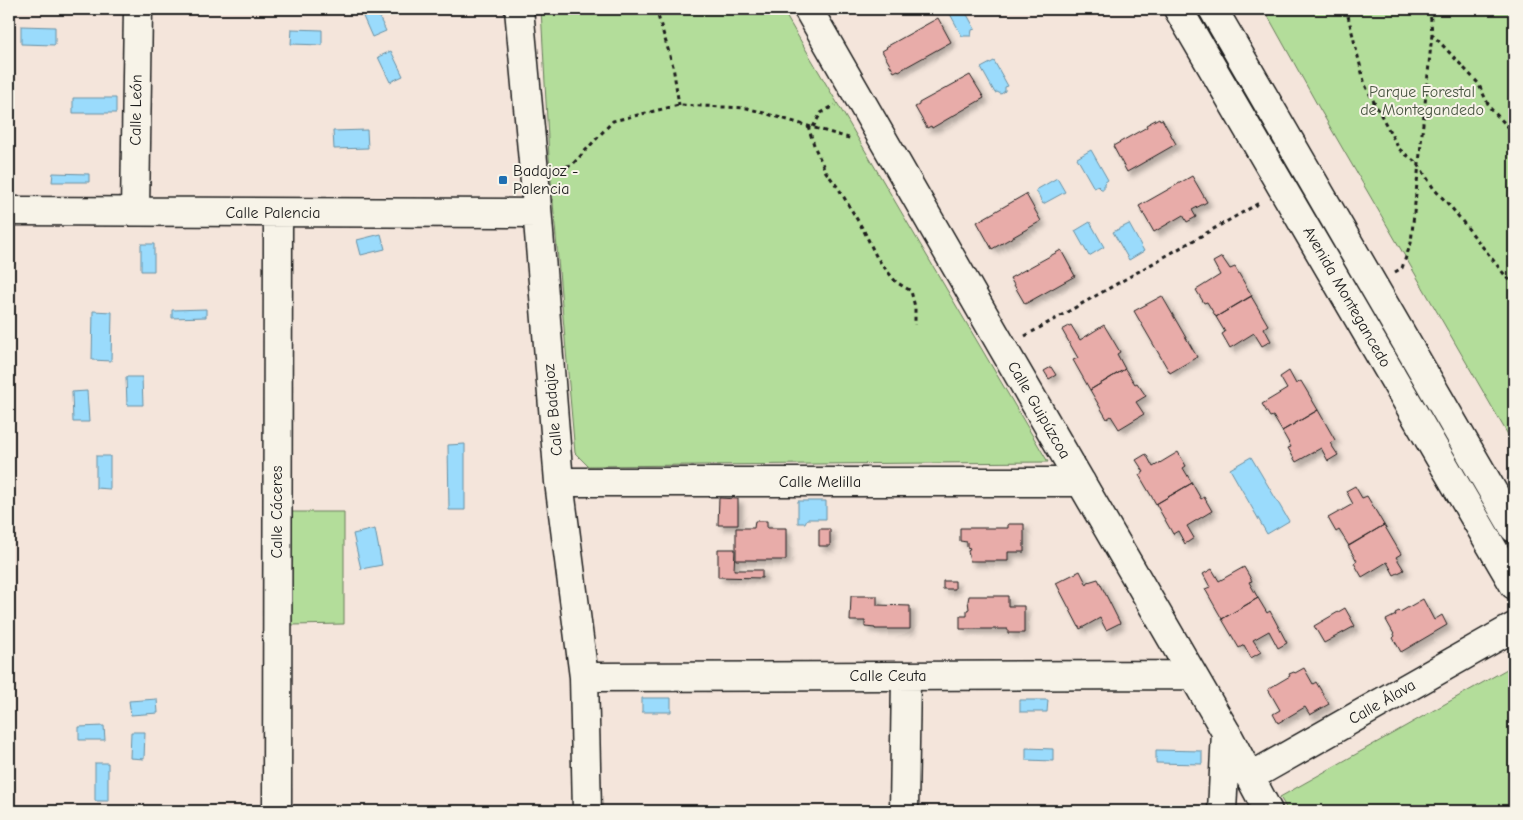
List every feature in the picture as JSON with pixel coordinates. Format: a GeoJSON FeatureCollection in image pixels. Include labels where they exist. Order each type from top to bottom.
{"type":"FeatureCollection","features":[{"type":"Feature","properties":{"kind":"street","name":"Calle León"},"geometry":{"type":"LineString","coordinates":[[135,211],[138,9]]}},
{"type":"Feature","properties":{"kind":"street","name":"Calle Badajoz"},"geometry":{"type":"LineString","coordinates":[[519,9],[559,482],[584,676],[587,811]]}},
{"type":"Feature","properties":{"kind":"street","name":"Calle Guipúzcoa"},"geometry":{"type":"LineString","coordinates":[[808,9],[1226,732],[1268,811]]}},
{"type":"Feature","properties":{"kind":"street","name":"Avenida Montegancedo"},"geometry":{"type":"LineString","coordinates":[[1178,9],[1514,586]]}},
{"type":"Feature","properties":{"kind":"street","name":"Avenida Montegancedo"},"geometry":{"type":"LineString","coordinates":[[1213,9],[1514,528]]}},
{"type":"Feature","properties":{"kind":"street","name":"Calle Palencia"},"geometry":{"type":"LineString","coordinates":[[9,211],[537,213]]}},
{"type":"Feature","properties":{"kind":"street","name":"Calle Cáceres"},"geometry":{"type":"LineString","coordinates":[[277,811],[278,213]]}},
{"type":"Feature","properties":{"kind":"street","name":"Calle Melilla"},"geometry":{"type":"LineString","coordinates":[[559,482],[1081,482]]}},
{"type":"Feature","properties":{"kind":"street","name":"Calle Álava"},"geometry":{"type":"LineString","coordinates":[[1250,777],[1514,627]]}},
{"type":"Feature","properties":{"kind":"street","name":"Calle Ceuta"},"geometry":{"type":"LineString","coordinates":[[584,676],[1192,675]]}},
{"type":"Feature","properties":{"kind":"street"},"geometry":{"type":"LineString","coordinates":[[904,811],[906,676]]}},
{"type":"Feature","properties":{"kind":"street"},"geometry":{"type":"LineString","coordinates":[[1222,811],[1226,732]]}},
{"type":"Feature","properties":{"kind":"path"},"geometry":{"type":"LineString","coordinates":[[656,9],[674,66],[679,105]]}},
{"type":"Feature","properties":{"kind":"path"},"geometry":{"type":"LineString","coordinates":[[1344,9],[1348,16],[1365,85],[1399,149],[1418,164],[1434,189],[1451,207],[1508,279],[1514,282]]}},
{"type":"Feature","properties":{"kind":"path"},"geometry":{"type":"LineString","coordinates":[[1372,285],[1402,268],[1411,243],[1432,34],[1430,9]]}},
{"type":"Feature","properties":{"kind":"path"},"geometry":{"type":"LineString","coordinates":[[1432,34],[1478,83],[1490,108],[1514,132]]}},
{"type":"Feature","properties":{"kind":"path"},"geometry":{"type":"LineString","coordinates":[[813,126],[821,113],[838,103]]}},
{"type":"Feature","properties":{"kind":"path"},"geometry":{"type":"LineString","coordinates":[[534,173],[572,165],[613,121],[679,105],[746,108],[843,135],[891,153]]}},
{"type":"Feature","properties":{"kind":"path"},"geometry":{"type":"LineString","coordinates":[[808,125],[815,148],[826,172],[839,189],[864,231],[874,254],[896,282],[911,291],[915,307],[915,325]]}},
{"type":"Feature","properties":{"kind":"path"},"geometry":{"type":"LineString","coordinates":[[1003,348],[1283,190]]}},
{"type":"Feature","properties":{"kind":"green space"},"geometry":{"type":"Polygon","coordinates":[[[541,9],[782,9],[1048,462],[588,466],[575,453],[549,157],[541,9]]]}},
{"type":"Feature","properties":{"kind":"green space","name":"Parque Forestal de Montegandedo"},"geometry":{"type":"Polygon","coordinates":[[[1264,9],[1514,9],[1514,445],[1318,106],[1264,9]]]}},
{"type":"Feature","properties":{"kind":"green space"},"geometry":{"type":"Polygon","coordinates":[[[291,512],[344,512],[344,624],[292,625],[291,512]]]}},
{"type":"Feature","properties":{"kind":"green space"},"geometry":{"type":"Polygon","coordinates":[[[1514,665],[1514,808],[1509,811],[1288,811],[1280,797],[1514,665]]]}},
{"type":"Feature","properties":{"kind":"water"},"geometry":{"type":"Polygon","coordinates":[[[375,9],[386,31],[372,37],[361,12],[375,9]]]}},
{"type":"Feature","properties":{"kind":"water"},"geometry":{"type":"Polygon","coordinates":[[[954,9],[964,9],[975,29],[972,30],[971,36],[962,36],[949,12],[954,9]]]}},
{"type":"Feature","properties":{"kind":"water"},"geometry":{"type":"Polygon","coordinates":[[[21,26],[55,27],[55,45],[21,44],[21,26]]]}},
{"type":"Feature","properties":{"kind":"water"},"geometry":{"type":"Polygon","coordinates":[[[292,29],[322,30],[322,45],[291,44],[292,29]]]}},
{"type":"Feature","properties":{"kind":"water"},"geometry":{"type":"Polygon","coordinates":[[[391,51],[403,76],[390,82],[378,57],[391,51]]]}},
{"type":"Feature","properties":{"kind":"water"},"geometry":{"type":"Polygon","coordinates":[[[994,61],[1008,86],[1005,87],[1005,91],[1001,94],[995,93],[981,68],[994,61]]]}},
{"type":"Feature","properties":{"kind":"water"},"geometry":{"type":"Polygon","coordinates":[[[73,98],[116,98],[116,113],[73,113],[73,98]]]}},
{"type":"Feature","properties":{"kind":"water"},"geometry":{"type":"Polygon","coordinates":[[[367,130],[368,148],[334,149],[333,131],[367,130]]]}},
{"type":"Feature","properties":{"kind":"water"},"geometry":{"type":"Polygon","coordinates":[[[1091,150],[1108,180],[1104,183],[1104,189],[1098,186],[1094,188],[1077,158],[1091,150]]]}},
{"type":"Feature","properties":{"kind":"water"},"geometry":{"type":"Polygon","coordinates":[[[53,173],[89,174],[89,182],[52,182],[53,173]]]}},
{"type":"Feature","properties":{"kind":"water"},"geometry":{"type":"Polygon","coordinates":[[[1057,178],[1065,192],[1043,204],[1036,190],[1057,178]]]}},
{"type":"Feature","properties":{"kind":"water"},"geometry":{"type":"Polygon","coordinates":[[[1090,222],[1104,247],[1089,256],[1075,231],[1090,222]]]}},
{"type":"Feature","properties":{"kind":"water"},"geometry":{"type":"Polygon","coordinates":[[[1129,224],[1144,251],[1129,260],[1113,232],[1129,224]]]}},
{"type":"Feature","properties":{"kind":"water"},"geometry":{"type":"Polygon","coordinates":[[[381,234],[385,249],[361,255],[357,240],[381,234]]]}},
{"type":"Feature","properties":{"kind":"water"},"geometry":{"type":"Polygon","coordinates":[[[141,244],[154,244],[154,271],[141,271],[141,244]]]}},
{"type":"Feature","properties":{"kind":"water"},"geometry":{"type":"Polygon","coordinates":[[[206,309],[206,317],[172,318],[172,310],[206,309]]]}},
{"type":"Feature","properties":{"kind":"water"},"geometry":{"type":"Polygon","coordinates":[[[93,311],[112,312],[111,361],[92,360],[93,311]]]}},
{"type":"Feature","properties":{"kind":"water"},"geometry":{"type":"Polygon","coordinates":[[[126,377],[142,377],[143,405],[127,405],[126,377]]]}},
{"type":"Feature","properties":{"kind":"water"},"geometry":{"type":"Polygon","coordinates":[[[87,391],[89,422],[73,422],[72,392],[87,391]]]}},
{"type":"Feature","properties":{"kind":"water"},"geometry":{"type":"Polygon","coordinates":[[[465,444],[465,510],[449,510],[448,445],[465,444]]]}},
{"type":"Feature","properties":{"kind":"water"},"geometry":{"type":"Polygon","coordinates":[[[96,456],[110,456],[110,489],[96,488],[96,456]]]}},
{"type":"Feature","properties":{"kind":"water"},"geometry":{"type":"Polygon","coordinates":[[[1251,457],[1289,521],[1267,534],[1230,469],[1251,457]]]}},
{"type":"Feature","properties":{"kind":"water"},"geometry":{"type":"Polygon","coordinates":[[[798,501],[826,501],[826,519],[807,519],[805,523],[798,523],[798,501]]]}},
{"type":"Feature","properties":{"kind":"water"},"geometry":{"type":"Polygon","coordinates":[[[375,529],[382,565],[361,569],[353,534],[375,529]]]}},
{"type":"Feature","properties":{"kind":"water"},"geometry":{"type":"Polygon","coordinates":[[[642,698],[671,698],[671,712],[642,712],[642,698]]]}},
{"type":"Feature","properties":{"kind":"water"},"geometry":{"type":"Polygon","coordinates":[[[157,699],[158,713],[131,715],[129,701],[157,699]]]}},
{"type":"Feature","properties":{"kind":"water"},"geometry":{"type":"Polygon","coordinates":[[[1020,700],[1048,700],[1047,712],[1020,712],[1020,700]]]}},
{"type":"Feature","properties":{"kind":"water"},"geometry":{"type":"Polygon","coordinates":[[[104,726],[105,740],[79,740],[79,727],[104,726]]]}},
{"type":"Feature","properties":{"kind":"water"},"geometry":{"type":"Polygon","coordinates":[[[131,732],[145,732],[144,759],[130,758],[131,732]]]}},
{"type":"Feature","properties":{"kind":"water"},"geometry":{"type":"Polygon","coordinates":[[[1026,748],[1053,749],[1053,761],[1026,760],[1026,748]]]}},
{"type":"Feature","properties":{"kind":"water"},"geometry":{"type":"Polygon","coordinates":[[[1156,750],[1202,751],[1202,764],[1156,763],[1156,750]]]}},
{"type":"Feature","properties":{"kind":"water"},"geometry":{"type":"Polygon","coordinates":[[[95,763],[108,763],[108,801],[95,801],[95,763]]]}},
{"type":"Feature","properties":{"kind":"building"},"geometry":{"type":"Polygon","coordinates":[[[938,18],[951,42],[894,72],[882,51],[938,18]]]}},
{"type":"Feature","properties":{"kind":"building"},"geometry":{"type":"Polygon","coordinates":[[[970,75],[984,98],[932,128],[931,126],[927,128],[915,107],[970,75]]]}},
{"type":"Feature","properties":{"kind":"building"},"geometry":{"type":"Polygon","coordinates":[[[1159,118],[1160,120],[1162,119],[1176,144],[1127,172],[1113,146],[1159,118]]]}},
{"type":"Feature","properties":{"kind":"building"},"geometry":{"type":"Polygon","coordinates":[[[1192,176],[1207,202],[1192,210],[1196,217],[1187,222],[1183,215],[1154,232],[1139,206],[1192,176]]]}},
{"type":"Feature","properties":{"kind":"building"},"geometry":{"type":"Polygon","coordinates":[[[1026,194],[1041,221],[992,249],[977,222],[1026,194]]]}},
{"type":"Feature","properties":{"kind":"building"},"geometry":{"type":"Polygon","coordinates":[[[1061,250],[1075,276],[1025,304],[1010,278],[1061,250]]]}},
{"type":"Feature","properties":{"kind":"building"},"geometry":{"type":"Polygon","coordinates":[[[1222,257],[1230,269],[1235,267],[1252,296],[1216,317],[1207,302],[1204,303],[1196,290],[1220,275],[1213,262],[1222,257]]]}},
{"type":"Feature","properties":{"kind":"building"},"geometry":{"type":"Polygon","coordinates":[[[1162,296],[1197,357],[1170,373],[1134,311],[1162,296]]]}},
{"type":"Feature","properties":{"kind":"building"},"geometry":{"type":"Polygon","coordinates":[[[1251,296],[1268,325],[1264,328],[1271,341],[1262,346],[1254,333],[1230,348],[1222,334],[1225,332],[1216,317],[1251,296]]]}},
{"type":"Feature","properties":{"kind":"building"},"geometry":{"type":"Polygon","coordinates":[[[1071,325],[1080,340],[1104,325],[1120,352],[1117,354],[1125,369],[1090,390],[1073,360],[1078,358],[1062,330],[1071,325]]]}},
{"type":"Feature","properties":{"kind":"building"},"geometry":{"type":"Polygon","coordinates":[[[1051,367],[1056,375],[1049,379],[1044,371],[1051,367]]]}},
{"type":"Feature","properties":{"kind":"building"},"geometry":{"type":"Polygon","coordinates":[[[1125,369],[1146,396],[1136,402],[1144,414],[1119,429],[1111,416],[1107,419],[1090,390],[1125,369]]]}},
{"type":"Feature","properties":{"kind":"building"},"geometry":{"type":"Polygon","coordinates":[[[1289,371],[1296,384],[1301,381],[1318,410],[1282,431],[1273,416],[1270,417],[1262,404],[1287,389],[1280,377],[1289,371]]]}},
{"type":"Feature","properties":{"kind":"building"},"geometry":{"type":"Polygon","coordinates":[[[1318,410],[1335,440],[1330,443],[1338,455],[1328,461],[1321,448],[1296,462],[1288,448],[1291,447],[1282,431],[1318,410]]]}},
{"type":"Feature","properties":{"kind":"building"},"geometry":{"type":"Polygon","coordinates":[[[1178,452],[1186,466],[1183,468],[1192,483],[1156,504],[1139,475],[1144,472],[1136,460],[1146,454],[1153,467],[1178,452]]]}},
{"type":"Feature","properties":{"kind":"building"},"geometry":{"type":"Polygon","coordinates":[[[1192,483],[1201,499],[1204,497],[1212,511],[1187,526],[1194,538],[1185,544],[1178,531],[1173,534],[1156,504],[1192,483]]]}},
{"type":"Feature","properties":{"kind":"building"},"geometry":{"type":"Polygon","coordinates":[[[1355,486],[1362,498],[1367,496],[1384,525],[1349,546],[1339,530],[1336,532],[1328,518],[1353,504],[1346,491],[1355,486]]]}},
{"type":"Feature","properties":{"kind":"building"},"geometry":{"type":"Polygon","coordinates":[[[719,498],[738,499],[738,525],[718,525],[719,498]]]}},
{"type":"Feature","properties":{"kind":"building"},"geometry":{"type":"Polygon","coordinates":[[[755,521],[767,521],[767,528],[786,528],[786,560],[736,560],[736,528],[754,528],[755,521]]]}},
{"type":"Feature","properties":{"kind":"building"},"geometry":{"type":"Polygon","coordinates":[[[1008,524],[1024,524],[1024,552],[1008,552],[1008,561],[970,561],[968,551],[970,548],[967,547],[967,542],[960,541],[960,528],[1008,528],[1008,524]]]}},
{"type":"Feature","properties":{"kind":"building"},"geometry":{"type":"Polygon","coordinates":[[[1384,525],[1401,554],[1396,557],[1404,570],[1394,575],[1387,562],[1362,577],[1354,563],[1357,561],[1348,546],[1384,525]]]}},
{"type":"Feature","properties":{"kind":"building"},"geometry":{"type":"Polygon","coordinates":[[[819,529],[830,529],[830,546],[819,546],[819,529]]]}},
{"type":"Feature","properties":{"kind":"building"},"geometry":{"type":"Polygon","coordinates":[[[718,549],[735,549],[734,570],[762,570],[762,578],[718,577],[718,549]]]}},
{"type":"Feature","properties":{"kind":"building"},"geometry":{"type":"Polygon","coordinates":[[[1244,567],[1252,581],[1249,582],[1258,598],[1222,619],[1205,589],[1210,587],[1203,574],[1212,569],[1219,581],[1244,567]]]}},
{"type":"Feature","properties":{"kind":"building"},"geometry":{"type":"Polygon","coordinates":[[[1080,571],[1087,585],[1088,582],[1098,579],[1120,623],[1106,630],[1100,618],[1080,629],[1056,583],[1080,571]]]}},
{"type":"Feature","properties":{"kind":"building"},"geometry":{"type":"Polygon","coordinates":[[[943,581],[955,581],[955,589],[943,589],[943,581]]]}},
{"type":"Feature","properties":{"kind":"building"},"geometry":{"type":"Polygon","coordinates":[[[851,596],[877,596],[877,605],[910,606],[910,629],[875,629],[865,627],[865,621],[850,621],[851,596]]]}},
{"type":"Feature","properties":{"kind":"building"},"geometry":{"type":"Polygon","coordinates":[[[969,596],[1008,596],[1008,606],[1024,606],[1024,633],[1008,633],[1008,629],[960,629],[960,616],[967,616],[967,610],[969,609],[969,596]]]}},
{"type":"Feature","properties":{"kind":"building"},"geometry":{"type":"Polygon","coordinates":[[[1258,598],[1267,613],[1270,611],[1287,643],[1278,648],[1269,631],[1253,640],[1261,652],[1251,658],[1244,645],[1239,648],[1222,619],[1258,598]]]}},
{"type":"Feature","properties":{"kind":"building"},"geometry":{"type":"Polygon","coordinates":[[[1423,599],[1434,620],[1442,615],[1447,625],[1401,652],[1386,620],[1396,615],[1395,613],[1423,599]]]}},
{"type":"Feature","properties":{"kind":"building"},"geometry":{"type":"Polygon","coordinates":[[[1345,608],[1355,626],[1324,643],[1314,626],[1345,608]]]}},
{"type":"Feature","properties":{"kind":"building"},"geometry":{"type":"Polygon","coordinates":[[[1304,668],[1313,684],[1316,682],[1329,704],[1310,715],[1305,707],[1278,723],[1273,714],[1280,710],[1268,689],[1290,676],[1289,674],[1304,668]]]}},
{"type":"Feature","properties":{"kind":"place","name":"Badajoz - Palencia"},"geometry":{"type":"Point","coordinates":[503,180]}}]}
